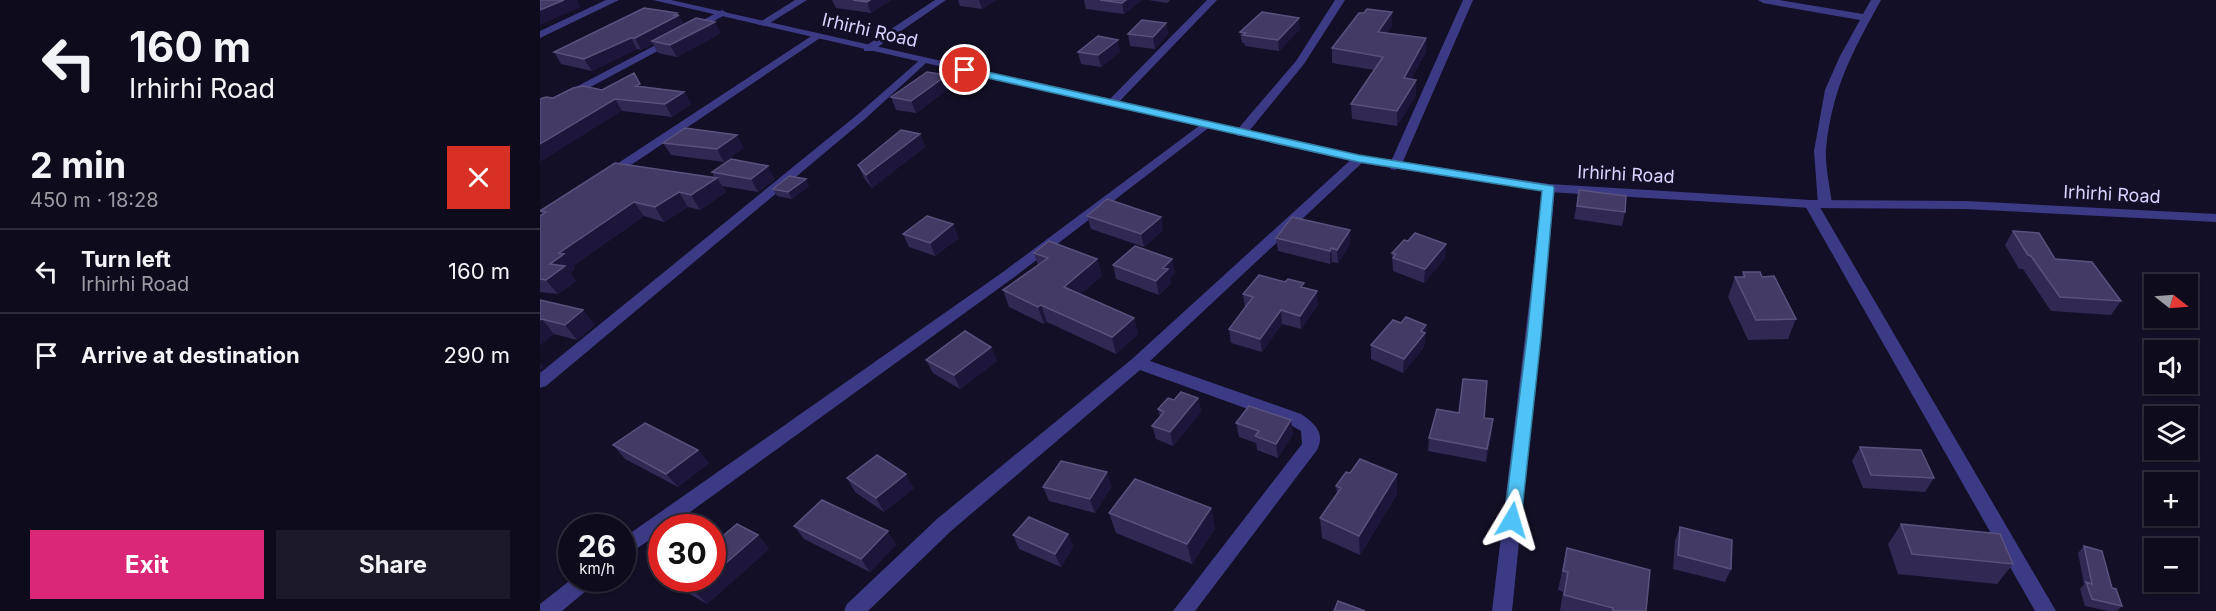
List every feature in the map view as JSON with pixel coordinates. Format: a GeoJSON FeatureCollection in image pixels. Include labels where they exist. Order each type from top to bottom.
{"type":"FeatureCollection","features":[{"type":"Feature","properties":{"kind":"street"},"geometry":{"type":"LineString","coordinates":[[540,35],[614,0]]}},
{"type":"Feature","properties":{"kind":"street","name":"Irhirhi Road"},"geometry":{"type":"LineString","coordinates":[[660,0],[1359,159],[1549,188],[1818,204],[2001,206],[2216,218]]}},
{"type":"Feature","properties":{"kind":"street"},"geometry":{"type":"LineString","coordinates":[[762,24],[802,0]]}},
{"type":"Feature","properties":{"kind":"street"},"geometry":{"type":"LineString","coordinates":[[868,49],[941,0]]}},
{"type":"Feature","properties":{"kind":"street"},"geometry":{"type":"LineString","coordinates":[[1113,102],[1212,0]]}},
{"type":"Feature","properties":{"kind":"street"},"geometry":{"type":"LineString","coordinates":[[1241,133],[1300,62],[1340,0]]}},
{"type":"Feature","properties":{"kind":"street"},"geometry":{"type":"LineString","coordinates":[[1395,166],[1468,0]]}},
{"type":"Feature","properties":{"kind":"street"},"geometry":{"type":"LineString","coordinates":[[1763,0],[1867,18]]}},
{"type":"Feature","properties":{"kind":"street"},"geometry":{"type":"LineString","coordinates":[[1876,0],[1845,56],[1831,90],[1820,151],[1818,204],[2046,611]]}},
{"type":"Feature","properties":{"kind":"street"},"geometry":{"type":"LineString","coordinates":[[540,111],[722,13]]}},
{"type":"Feature","properties":{"kind":"street"},"geometry":{"type":"LineString","coordinates":[[595,182],[665,137],[729,91],[816,36]]}},
{"type":"Feature","properties":{"kind":"street"},"geometry":{"type":"LineString","coordinates":[[540,382],[861,117],[922,61]]}},
{"type":"Feature","properties":{"kind":"street"},"geometry":{"type":"LineString","coordinates":[[636,540],[1008,274],[1207,124]]}},
{"type":"Feature","properties":{"kind":"street"},"geometry":{"type":"LineString","coordinates":[[854,611],[944,525],[1138,363],[1359,159]]}},
{"type":"Feature","properties":{"kind":"street"},"geometry":{"type":"LineString","coordinates":[[1502,611],[1549,188]]}},
{"type":"Feature","properties":{"kind":"street"},"geometry":{"type":"LineString","coordinates":[[1138,363],[1295,419],[1309,428],[1311,446],[1183,611]]}},
{"type":"Feature","properties":{"kind":"street"},"geometry":{"type":"LineString","coordinates":[[547,611],[570,592]]}},
{"type":"Feature","properties":{"kind":"building"},"geometry":{"type":"Polygon","coordinates":[[[540,0],[564,0],[540,10],[540,0]]]}},
{"type":"Feature","properties":{"kind":"building"},"geometry":{"type":"Polygon","coordinates":[[[1100,0],[1126,0],[1122,3],[1100,0]]]}},
{"type":"Feature","properties":{"kind":"building"},"geometry":{"type":"Polygon","coordinates":[[[644,8],[679,15],[635,38],[584,59],[554,52],[644,8]]]}},
{"type":"Feature","properties":{"kind":"building"},"geometry":{"type":"Polygon","coordinates":[[[1367,9],[1392,12],[1378,32],[1426,38],[1404,78],[1416,80],[1397,111],[1351,104],[1383,57],[1332,48],[1359,13],[1364,13],[1367,9]]]}},
{"type":"Feature","properties":{"kind":"building"},"geometry":{"type":"Polygon","coordinates":[[[1262,12],[1299,18],[1278,40],[1243,35],[1246,33],[1240,32],[1262,12]]]}},
{"type":"Feature","properties":{"kind":"building"},"geometry":{"type":"Polygon","coordinates":[[[696,18],[715,22],[670,45],[652,41],[696,18]]]}},
{"type":"Feature","properties":{"kind":"building"},"geometry":{"type":"Polygon","coordinates":[[[1142,20],[1166,23],[1153,37],[1128,34],[1142,20]]]}},
{"type":"Feature","properties":{"kind":"building"},"geometry":{"type":"Polygon","coordinates":[[[1098,36],[1118,40],[1098,55],[1078,52],[1098,36]]]}},
{"type":"Feature","properties":{"kind":"building"},"geometry":{"type":"Polygon","coordinates":[[[927,72],[947,75],[911,101],[891,97],[927,72]]]}},
{"type":"Feature","properties":{"kind":"building"},"geometry":{"type":"Polygon","coordinates":[[[634,73],[640,84],[636,86],[684,92],[665,104],[615,99],[540,144],[540,99],[553,98],[573,88],[583,86],[602,90],[634,73]]]}},
{"type":"Feature","properties":{"kind":"building"},"geometry":{"type":"Polygon","coordinates":[[[685,128],[737,135],[717,149],[663,143],[685,128]]]}},
{"type":"Feature","properties":{"kind":"building"},"geometry":{"type":"Polygon","coordinates":[[[901,130],[920,134],[866,175],[858,165],[901,130]]]}},
{"type":"Feature","properties":{"kind":"building"},"geometry":{"type":"Polygon","coordinates":[[[731,159],[768,166],[751,179],[712,172],[731,159]]]}},
{"type":"Feature","properties":{"kind":"building"},"geometry":{"type":"Polygon","coordinates":[[[615,163],[717,178],[691,195],[679,192],[655,207],[634,202],[559,253],[564,254],[550,264],[565,266],[546,280],[540,279],[540,216],[546,212],[540,211],[615,163]]]}},
{"type":"Feature","properties":{"kind":"building"},"geometry":{"type":"Polygon","coordinates":[[[789,176],[806,179],[788,192],[773,189],[789,176]]]}},
{"type":"Feature","properties":{"kind":"building"},"geometry":{"type":"Polygon","coordinates":[[[1579,190],[1626,196],[1625,212],[1577,206],[1579,190]]]}},
{"type":"Feature","properties":{"kind":"building"},"geometry":{"type":"Polygon","coordinates":[[[1107,199],[1161,217],[1141,234],[1087,216],[1107,199]]]}},
{"type":"Feature","properties":{"kind":"building"},"geometry":{"type":"Polygon","coordinates":[[[927,216],[953,224],[930,243],[903,234],[927,216]]]}},
{"type":"Feature","properties":{"kind":"building"},"geometry":{"type":"Polygon","coordinates":[[[1292,217],[1350,230],[1337,250],[1331,248],[1330,251],[1276,238],[1292,217]]]}},
{"type":"Feature","properties":{"kind":"building"},"geometry":{"type":"Polygon","coordinates":[[[2013,231],[2039,233],[2055,259],[2092,262],[2121,301],[2060,297],[2013,231]]]}},
{"type":"Feature","properties":{"kind":"building"},"geometry":{"type":"Polygon","coordinates":[[[1415,233],[1446,244],[1425,269],[1393,258],[1396,254],[1392,253],[1404,240],[1408,241],[1415,233]]]}},
{"type":"Feature","properties":{"kind":"building"},"geometry":{"type":"Polygon","coordinates":[[[1049,241],[1097,259],[1064,287],[1134,318],[1112,337],[1003,290],[1048,258],[1034,253],[1049,241]]]}},
{"type":"Feature","properties":{"kind":"building"},"geometry":{"type":"Polygon","coordinates":[[[1135,246],[1172,259],[1163,268],[1168,269],[1156,281],[1113,265],[1135,246]]]}},
{"type":"Feature","properties":{"kind":"building"},"geometry":{"type":"Polygon","coordinates":[[[1743,272],[1760,272],[1762,277],[1774,276],[1796,319],[1756,320],[1735,277],[1745,277],[1743,272]]]}},
{"type":"Feature","properties":{"kind":"building"},"geometry":{"type":"Polygon","coordinates":[[[1259,275],[1285,282],[1288,279],[1304,283],[1301,287],[1317,291],[1300,316],[1281,310],[1260,339],[1229,329],[1253,297],[1243,294],[1259,275]]]}},
{"type":"Feature","properties":{"kind":"building"},"geometry":{"type":"Polygon","coordinates":[[[540,300],[583,310],[565,325],[540,320],[540,300]]]}},
{"type":"Feature","properties":{"kind":"building"},"geometry":{"type":"Polygon","coordinates":[[[1406,317],[1426,325],[1421,331],[1425,333],[1404,359],[1371,345],[1393,320],[1401,323],[1406,317]]]}},
{"type":"Feature","properties":{"kind":"building"},"geometry":{"type":"Polygon","coordinates":[[[965,331],[991,347],[954,375],[926,360],[965,331]]]}},
{"type":"Feature","properties":{"kind":"building"},"geometry":{"type":"Polygon","coordinates":[[[1463,379],[1487,381],[1484,418],[1493,419],[1487,449],[1429,438],[1437,409],[1459,413],[1463,379]]]}},
{"type":"Feature","properties":{"kind":"building"},"geometry":{"type":"Polygon","coordinates":[[[1181,392],[1198,398],[1170,432],[1152,426],[1164,412],[1158,409],[1168,398],[1174,400],[1181,392]]]}},
{"type":"Feature","properties":{"kind":"building"},"geometry":{"type":"Polygon","coordinates":[[[1249,406],[1291,420],[1276,444],[1255,436],[1259,431],[1236,423],[1249,406]]]}},
{"type":"Feature","properties":{"kind":"building"},"geometry":{"type":"Polygon","coordinates":[[[645,423],[698,450],[666,474],[613,445],[645,423]]]}},
{"type":"Feature","properties":{"kind":"building"},"geometry":{"type":"Polygon","coordinates":[[[1860,447],[1921,450],[1934,478],[1871,475],[1860,447]]]}},
{"type":"Feature","properties":{"kind":"building"},"geometry":{"type":"Polygon","coordinates":[[[877,455],[906,474],[876,498],[847,478],[877,455]]]}},
{"type":"Feature","properties":{"kind":"building"},"geometry":{"type":"Polygon","coordinates":[[[1360,459],[1397,474],[1359,536],[1320,518],[1341,488],[1336,486],[1346,472],[1350,473],[1360,459]]]}},
{"type":"Feature","properties":{"kind":"building"},"geometry":{"type":"Polygon","coordinates":[[[1061,461],[1107,472],[1090,499],[1043,487],[1061,461]]]}},
{"type":"Feature","properties":{"kind":"building"},"geometry":{"type":"Polygon","coordinates":[[[1135,479],[1211,508],[1187,544],[1109,513],[1135,479]]]}},
{"type":"Feature","properties":{"kind":"building"},"geometry":{"type":"Polygon","coordinates":[[[822,500],[888,531],[861,559],[794,526],[822,500]]]}},
{"type":"Feature","properties":{"kind":"building"},"geometry":{"type":"Polygon","coordinates":[[[1029,517],[1068,534],[1055,554],[1013,535],[1029,517]]]}},
{"type":"Feature","properties":{"kind":"building"},"geometry":{"type":"Polygon","coordinates":[[[737,524],[758,535],[726,563],[726,533],[737,524]]]}},
{"type":"Feature","properties":{"kind":"building"},"geometry":{"type":"Polygon","coordinates":[[[1901,524],[2000,534],[2013,564],[1912,554],[1901,524]]]}},
{"type":"Feature","properties":{"kind":"building"},"geometry":{"type":"Polygon","coordinates":[[[1680,527],[1732,540],[1731,569],[1678,555],[1680,527]]]}},
{"type":"Feature","properties":{"kind":"building"},"geometry":{"type":"Polygon","coordinates":[[[2084,546],[2102,551],[2112,588],[2116,589],[2122,606],[2092,599],[2086,582],[2092,584],[2084,546]]]}},
{"type":"Feature","properties":{"kind":"building"},"geometry":{"type":"Polygon","coordinates":[[[1567,548],[1650,570],[1646,611],[1613,611],[1613,608],[1564,595],[1568,572],[1563,571],[1567,548]]]}},
{"type":"Feature","properties":{"kind":"building"},"geometry":{"type":"Polygon","coordinates":[[[1338,601],[1365,611],[1334,611],[1338,601]]]}},
{"type":"Feature","properties":{"kind":"route"},"geometry":{"type":"LineString","coordinates":[[965,70],[1359,159],[1549,188],[1512,520]]}}]}
